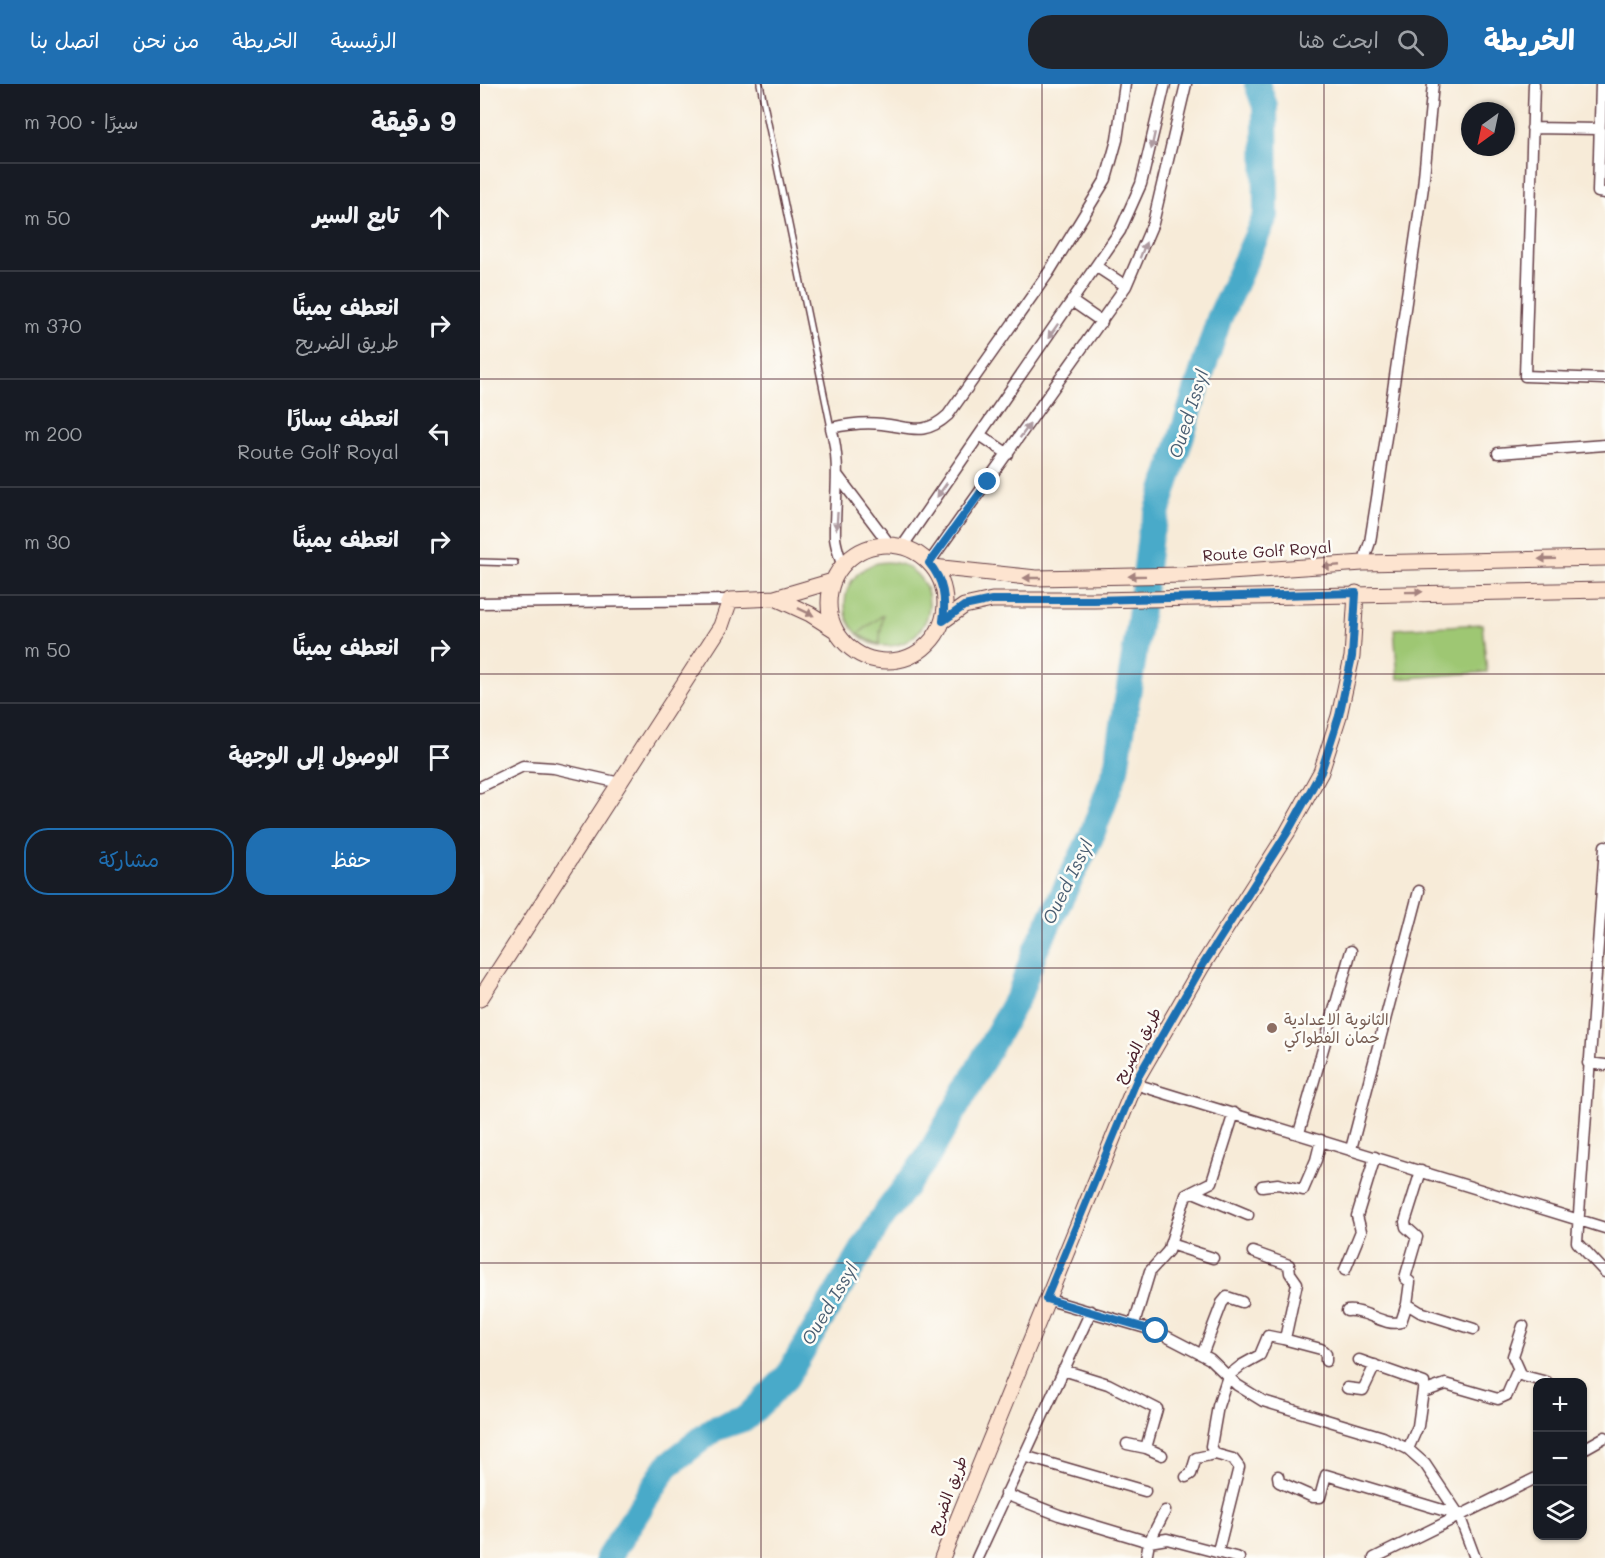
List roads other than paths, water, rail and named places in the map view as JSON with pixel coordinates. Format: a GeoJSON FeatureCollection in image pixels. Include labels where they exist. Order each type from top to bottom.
{"type":"FeatureCollection","features":[{"type":"Feature","properties":{"kind":"street"},"geometry":{"type":"LineString","coordinates":[[842,565],[835,540],[838,476],[836,444],[831,428],[864,424],[924,430],[936,426],[948,415],[1049,272],[1106,179],[1117,140],[1125,84]]}},
{"type":"Feature","properties":{"kind":"street"},"geometry":{"type":"LineString","coordinates":[[1165,84],[1141,184],[1120,231],[1097,267],[980,435],[896,546],[864,550],[842,565],[833,581],[829,598],[830,614],[835,630],[845,644],[858,654],[875,660],[892,661],[909,657],[923,649],[935,636],[943,621],[954,611],[980,601],[1605,590]]}},
{"type":"Feature","properties":{"kind":"street"},"geometry":{"type":"LineString","coordinates":[[931,565],[1102,322],[1139,261],[1153,223],[1186,84]]}},
{"type":"Feature","properties":{"kind":"street"},"geometry":{"type":"LineString","coordinates":[[1363,563],[1377,498],[1423,187],[1433,84]]}},
{"type":"Feature","properties":{"kind":"street"},"geometry":{"type":"LineString","coordinates":[[1534,84],[1525,376],[1605,379]]}},
{"type":"Feature","properties":{"kind":"street"},"geometry":{"type":"LineString","coordinates":[[1601,84],[1598,192],[1605,193]]}},
{"type":"Feature","properties":{"kind":"street"},"geometry":{"type":"LineString","coordinates":[[1532,128],[1599,129]]}},
{"type":"Feature","properties":{"kind":"street"},"geometry":{"type":"LineString","coordinates":[[1097,267],[1126,285]]}},
{"type":"Feature","properties":{"kind":"street"},"geometry":{"type":"LineString","coordinates":[[1073,302],[1102,322]]}},
{"type":"Feature","properties":{"kind":"street"},"geometry":{"type":"LineString","coordinates":[[980,435],[1008,454]]}},
{"type":"Feature","properties":{"kind":"street"},"geometry":{"type":"LineString","coordinates":[[1498,453],[1605,445]]}},
{"type":"Feature","properties":{"kind":"street"},"geometry":{"type":"LineString","coordinates":[[838,476],[896,546],[931,565],[944,593],[943,621]]}},
{"type":"Feature","properties":{"kind":"street","name":"Route Golf Royal"},"geometry":{"type":"LineString","coordinates":[[931,565],[1013,577],[1091,577],[1184,575],[1363,563],[1605,558]]}},
{"type":"Feature","properties":{"kind":"street"},"geometry":{"type":"LineString","coordinates":[[480,603],[775,598],[833,581]]}},
{"type":"Feature","properties":{"kind":"street","name":"طريق الضريح"},"geometry":{"type":"LineString","coordinates":[[942,1558],[1135,1084],[1184,997],[1287,833],[1321,772],[1339,716],[1352,657],[1356,593]]}},
{"type":"Feature","properties":{"kind":"street"},"geometry":{"type":"LineString","coordinates":[[775,598],[810,614],[835,630]]}},
{"type":"Feature","properties":{"kind":"street"},"geometry":{"type":"LineString","coordinates":[[480,999],[721,626],[730,600]]}},
{"type":"Feature","properties":{"kind":"street"},"geometry":{"type":"LineString","coordinates":[[480,787],[523,766],[554,768],[620,783]]}},
{"type":"Feature","properties":{"kind":"street"},"geometry":{"type":"LineString","coordinates":[[1605,846],[1601,940],[1588,1063],[1577,1242],[1605,1272]]}},
{"type":"Feature","properties":{"kind":"street"},"geometry":{"type":"LineString","coordinates":[[1351,1149],[1419,891]]}},
{"type":"Feature","properties":{"kind":"street"},"geometry":{"type":"LineString","coordinates":[[1299,1133],[1351,951]]}},
{"type":"Feature","properties":{"kind":"street"},"geometry":{"type":"LineString","coordinates":[[1588,1063],[1605,1065]]}},
{"type":"Feature","properties":{"kind":"street"},"geometry":{"type":"LineString","coordinates":[[1135,1084],[1605,1228]]}},
{"type":"Feature","properties":{"kind":"street"},"geometry":{"type":"LineString","coordinates":[[1134,1323],[1150,1271],[1161,1261],[1170,1244],[1186,1195],[1212,1182],[1234,1113]]}},
{"type":"Feature","properties":{"kind":"street"},"geometry":{"type":"LineString","coordinates":[[1262,1186],[1278,1184],[1303,1190],[1314,1167],[1321,1140]]}},
{"type":"Feature","properties":{"kind":"street"},"geometry":{"type":"LineString","coordinates":[[1345,1270],[1361,1231],[1357,1216],[1375,1157]]}},
{"type":"Feature","properties":{"kind":"street"},"geometry":{"type":"LineString","coordinates":[[1347,1311],[1376,1316],[1394,1324],[1401,1322],[1407,1304],[1410,1282],[1405,1278],[1417,1236],[1406,1227],[1405,1221],[1421,1171]]}},
{"type":"Feature","properties":{"kind":"street"},"geometry":{"type":"LineString","coordinates":[[1193,1192],[1248,1215]]}},
{"type":"Feature","properties":{"kind":"street"},"geometry":{"type":"LineString","coordinates":[[1170,1244],[1214,1258]]}},
{"type":"Feature","properties":{"kind":"street"},"geometry":{"type":"LineString","coordinates":[[1253,1252],[1289,1265],[1290,1273],[1296,1280],[1286,1334],[1282,1339]]}},
{"type":"Feature","properties":{"kind":"street"},"geometry":{"type":"LineString","coordinates":[[1202,1355],[1222,1303],[1227,1297],[1242,1302]]}},
{"type":"Feature","properties":{"kind":"street"},"geometry":{"type":"LineString","coordinates":[[1046,1299],[1156,1331],[1202,1355],[1263,1401],[1383,1437],[1408,1449],[1425,1464],[1459,1515],[1475,1558]]}},
{"type":"Feature","properties":{"kind":"street"},"geometry":{"type":"LineString","coordinates":[[1407,1304],[1413,1309],[1474,1329]]}},
{"type":"Feature","properties":{"kind":"street"},"geometry":{"type":"LineString","coordinates":[[977,1558],[1090,1311]]}},
{"type":"Feature","properties":{"kind":"street"},"geometry":{"type":"LineString","coordinates":[[1521,1374],[1513,1356],[1523,1326]]}},
{"type":"Feature","properties":{"kind":"street"},"geometry":{"type":"LineString","coordinates":[[1215,1454],[1211,1446],[1218,1406],[1228,1376],[1260,1355],[1268,1336],[1321,1349],[1326,1354],[1326,1361]]}},
{"type":"Feature","properties":{"kind":"street"},"geometry":{"type":"LineString","coordinates":[[1359,1360],[1424,1383],[1418,1426],[1408,1449]]}},
{"type":"Feature","properties":{"kind":"street"},"geometry":{"type":"LineString","coordinates":[[1347,1388],[1363,1390],[1376,1365]]}},
{"type":"Feature","properties":{"kind":"street"},"geometry":{"type":"LineString","coordinates":[[1063,1370],[1108,1384],[1157,1408],[1146,1448]]}},
{"type":"Feature","properties":{"kind":"street"},"geometry":{"type":"LineString","coordinates":[[1423,1392],[1446,1384],[1498,1399],[1507,1395],[1516,1374],[1533,1378]]}},
{"type":"Feature","properties":{"kind":"street"},"geometry":{"type":"LineString","coordinates":[[1587,1447],[1605,1437]]}},
{"type":"Feature","properties":{"kind":"street"},"geometry":{"type":"LineString","coordinates":[[1127,1444],[1146,1448],[1162,1455]]}},
{"type":"Feature","properties":{"kind":"street"},"geometry":{"type":"LineString","coordinates":[[1186,1477],[1191,1474],[1196,1458],[1215,1454],[1233,1459],[1239,1467],[1218,1551]]}},
{"type":"Feature","properties":{"kind":"street"},"geometry":{"type":"LineString","coordinates":[[1024,1456],[1145,1491]]}},
{"type":"Feature","properties":{"kind":"street"},"geometry":{"type":"LineString","coordinates":[[1278,1476],[1279,1482],[1313,1497],[1320,1497],[1326,1475],[1459,1515]]}},
{"type":"Feature","properties":{"kind":"street"},"geometry":{"type":"LineString","coordinates":[[1374,1558],[1533,1479]]}},
{"type":"Feature","properties":{"kind":"street"},"geometry":{"type":"LineString","coordinates":[[1005,1494],[1059,1515],[1149,1542],[1167,1539],[1239,1558]]}},
{"type":"Feature","properties":{"kind":"street"},"geometry":{"type":"LineString","coordinates":[[1146,1558],[1149,1542],[1165,1511]]}},
{"type":"Feature","properties":{"kind":"lane"},"geometry":{"type":"LineString","coordinates":[[760,84],[831,428]]}},
{"type":"Feature","properties":{"kind":"lane"},"geometry":{"type":"LineString","coordinates":[[480,562],[515,563]]}},
{"type":"Feature","properties":{"kind":"waterway","name":"Oued Issyl"},"geometry":{"type":"LineString","coordinates":[[608,1558],[667,1466],[714,1429],[746,1418],[786,1378],[881,1219],[927,1158],[967,1089],[1020,993],[1035,951],[1091,837],[1116,769],[1139,625],[1150,535],[1219,319],[1266,215],[1265,106],[1257,84]]}},
{"type":"Feature","properties":{"kind":"place","name":"الثانوية الاعدادية حمان الفطواكي"},"geometry":{"type":"Point","coordinates":[1272,1028]}}]}
